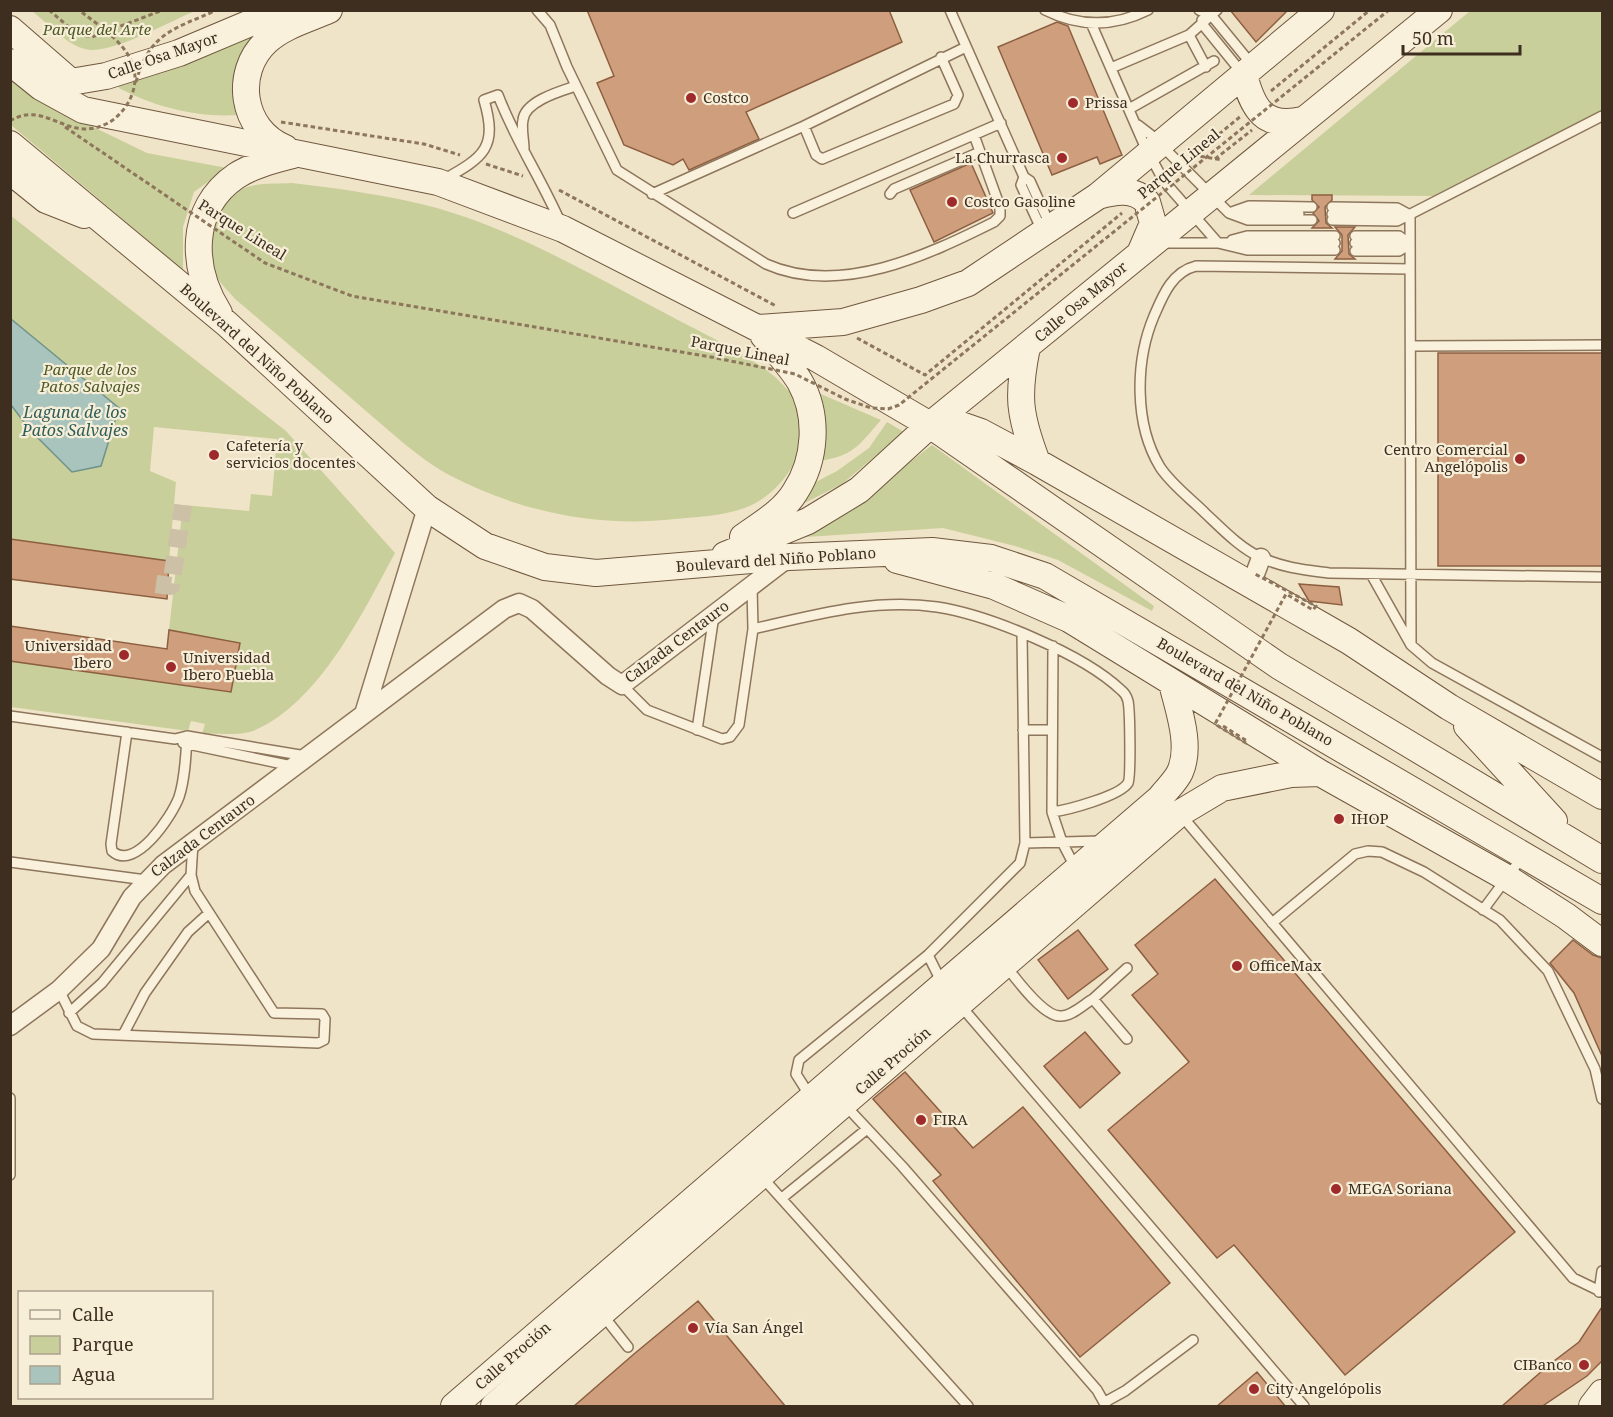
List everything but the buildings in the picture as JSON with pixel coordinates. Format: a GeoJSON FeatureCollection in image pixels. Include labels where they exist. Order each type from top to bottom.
{"type":"FeatureCollection","features":[{"type":"Feature","properties":{"kind":"main road","name":"Calle Osa Mayor"},"geometry":{"type":"LineString","coordinates":[[40,87],[106,76],[179,53],[281,10]]}},
{"type":"Feature","properties":{"kind":"main road"},"geometry":{"type":"LineString","coordinates":[[299,153],[281,147],[264,135],[252,119],[246,98],[246,76],[256,52],[268,40],[281,30],[329,10]]}},
{"type":"Feature","properties":{"kind":"main road"},"geometry":{"type":"LineString","coordinates":[[758,328],[843,322],[921,300],[968,283],[1048,232],[1098,196],[1322,10]]}},
{"type":"Feature","properties":{"kind":"main road","name":"Calle Osa Mayor"},"geometry":{"type":"LineString","coordinates":[[706,563],[808,521],[859,490],[930,425],[1439,10]]}},
{"type":"Feature","properties":{"kind":"main road"},"geometry":{"type":"LineString","coordinates":[[10,29],[71,82]]}},
{"type":"Feature","properties":{"kind":"main road"},"geometry":{"type":"LineString","coordinates":[[12,59],[40,87],[83,110],[438,182],[563,229],[816,358],[930,425],[1279,666],[1602,860]]}},
{"type":"Feature","properties":{"kind":"main road"},"geometry":{"type":"LineString","coordinates":[[1249,71],[1250,99],[1263,115],[1282,122],[1303,120]]}},
{"type":"Feature","properties":{"kind":"main road","name":"Boulevard del Niño Poblano"},"geometry":{"type":"LineString","coordinates":[[10,144],[227,324],[427,508],[485,546],[545,567],[596,573],[870,552],[932,550],[991,558],[1045,576],[1524,854],[1602,902]]}},
{"type":"Feature","properties":{"kind":"main road"},"geometry":{"type":"LineString","coordinates":[[227,324],[210,298],[200,267],[198,251],[203,216],[221,189],[236,176],[273,160],[299,153]]}},
{"type":"Feature","properties":{"kind":"main road"},"geometry":{"type":"LineString","coordinates":[[10,171],[46,200],[108,225]]}},
{"type":"Feature","properties":{"kind":"main road"},"geometry":{"type":"LineString","coordinates":[[1098,196],[1114,192],[1133,192],[1147,202],[1153,224],[1146,248]]}},
{"type":"Feature","properties":{"kind":"main road"},"geometry":{"type":"LineString","coordinates":[[706,563],[778,512],[795,492],[810,460],[813,431],[811,410],[804,390],[758,328]]}},
{"type":"Feature","properties":{"kind":"main road"},"geometry":{"type":"LineString","coordinates":[[1027,347],[1019,386],[1025,431],[1036,462]]}},
{"type":"Feature","properties":{"kind":"main road"},"geometry":{"type":"LineString","coordinates":[[930,425],[961,425],[981,432],[1036,462],[1350,641],[1449,707],[1602,796]]}},
{"type":"Feature","properties":{"kind":"main road"},"geometry":{"type":"LineString","coordinates":[[870,552],[994,586],[1070,620],[1320,773],[1507,878],[1566,915],[1602,943]]}},
{"type":"Feature","properties":{"kind":"main road","name":"Calle Proción"},"geometry":{"type":"LineString","coordinates":[[454,1407],[593,1303],[782,1140],[844,1104],[1077,870],[1160,798],[1180,772],[1184,752],[1184,733],[1172,683]]}},
{"type":"Feature","properties":{"kind":"main road"},"geometry":{"type":"LineString","coordinates":[[1449,707],[1572,841]]}},
{"type":"Feature","properties":{"kind":"main road","name":"Calle Proción"},"geometry":{"type":"LineString","coordinates":[[782,1140],[812,1098],[951,994],[1005,964],[1180,813],[1222,788],[1291,774],[1320,773]]}},
{"type":"Feature","properties":{"kind":"main road","name":"Calle Proción"},"geometry":{"type":"LineString","coordinates":[[494,1407],[593,1303]]}},
{"type":"Feature","properties":{"kind":"main road"},"geometry":{"type":"LineString","coordinates":[[1592,1407],[1602,1393]]}},
{"type":"Feature","properties":{"kind":"street"},"geometry":{"type":"LineString","coordinates":[[364,714],[427,508]]}},
{"type":"Feature","properties":{"kind":"street","name":"Calzada Centauro"},"geometry":{"type":"LineString","coordinates":[[10,1026],[59,990],[100,949],[132,897],[146,880],[504,609],[519,603],[532,609],[608,676],[622,685],[789,557]]}},
{"type":"Feature","properties":{"kind":"lane"},"geometry":{"type":"LineString","coordinates":[[537,10],[548,14],[576,86],[617,170],[766,264],[797,274],[850,274],[910,259],[994,222],[1000,216],[1000,207],[974,135]]}},
{"type":"Feature","properties":{"kind":"lane"},"geometry":{"type":"LineString","coordinates":[[950,10],[1024,177],[1030,181],[1048,232]]}},
{"type":"Feature","properties":{"kind":"lane"},"geometry":{"type":"LineString","coordinates":[[1045,10],[1058,17],[1091,23],[1125,20],[1149,10]]}},
{"type":"Feature","properties":{"kind":"lane"},"geometry":{"type":"LineString","coordinates":[[1214,13],[1200,11],[1203,25],[1249,71]]}},
{"type":"Feature","properties":{"kind":"lane"},"geometry":{"type":"LineString","coordinates":[[1111,68],[1189,35],[1214,13]]}},
{"type":"Feature","properties":{"kind":"lane"},"geometry":{"type":"LineString","coordinates":[[1214,13],[1249,71]]}},
{"type":"Feature","properties":{"kind":"lane"},"geometry":{"type":"LineString","coordinates":[[1091,23],[1129,109],[1155,150],[1212,195],[1229,213],[1248,206],[1312,214]]}},
{"type":"Feature","properties":{"kind":"lane"},"geometry":{"type":"LineString","coordinates":[[1189,35],[1206,68]]}},
{"type":"Feature","properties":{"kind":"lane"},"geometry":{"type":"LineString","coordinates":[[652,194],[804,126],[966,46]]}},
{"type":"Feature","properties":{"kind":"lane"},"geometry":{"type":"LineString","coordinates":[[804,126],[816,155],[822,159],[954,104],[958,95],[941,57]]}},
{"type":"Feature","properties":{"kind":"lane"},"geometry":{"type":"LineString","coordinates":[[1129,109],[1206,68],[1214,61]]}},
{"type":"Feature","properties":{"kind":"lane"},"geometry":{"type":"LineString","coordinates":[[525,151],[523,120],[525,113],[555,93],[576,86]]}},
{"type":"Feature","properties":{"kind":"lane"},"geometry":{"type":"LineString","coordinates":[[438,182],[464,168],[489,143],[491,124],[484,100],[498,95],[563,229]]}},
{"type":"Feature","properties":{"kind":"lane"},"geometry":{"type":"LineString","coordinates":[[1410,215],[1602,116]]}},
{"type":"Feature","properties":{"kind":"lane"},"geometry":{"type":"LineString","coordinates":[[793,213],[1001,123]]}},
{"type":"Feature","properties":{"kind":"lane"},"geometry":{"type":"LineString","coordinates":[[1138,125],[1155,150],[1163,180],[1218,243]]}},
{"type":"Feature","properties":{"kind":"lane"},"geometry":{"type":"LineString","coordinates":[[890,194],[894,189],[925,178],[980,152]]}},
{"type":"Feature","properties":{"kind":"lane"},"geometry":{"type":"LineString","coordinates":[[1332,214],[1397,208],[1410,215]]}},
{"type":"Feature","properties":{"kind":"lane"},"geometry":{"type":"LineString","coordinates":[[1410,215],[1411,645]]}},
{"type":"Feature","properties":{"kind":"lane"},"geometry":{"type":"LineString","coordinates":[[1399,236],[1410,244],[1399,251],[1355,243],[1399,236]]}},
{"type":"Feature","properties":{"kind":"lane"},"geometry":{"type":"LineString","coordinates":[[1146,248],[1218,243],[1335,243]]}},
{"type":"Feature","properties":{"kind":"lane"},"geometry":{"type":"LineString","coordinates":[[1410,269],[1196,266],[1185,269],[1176,276],[1161,300],[1145,344],[1140,384],[1142,412],[1149,441],[1161,468],[1258,566],[1371,574],[1602,577]]}},
{"type":"Feature","properties":{"kind":"lane"},"geometry":{"type":"LineString","coordinates":[[1411,346],[1602,345]]}},
{"type":"Feature","properties":{"kind":"lane"},"geometry":{"type":"LineString","coordinates":[[1371,574],[1411,645],[1432,663],[1602,757]]}},
{"type":"Feature","properties":{"kind":"lane"},"geometry":{"type":"LineString","coordinates":[[622,685],[647,710],[722,739],[736,732],[753,628],[752,587]]}},
{"type":"Feature","properties":{"kind":"lane"},"geometry":{"type":"LineString","coordinates":[[753,628],[852,607],[909,604],[974,616],[1053,646],[1090,666],[1124,693],[1128,700],[1130,777],[1122,788],[1091,802],[1052,812]]}},
{"type":"Feature","properties":{"kind":"lane"},"geometry":{"type":"LineString","coordinates":[[697,730],[714,613]]}},
{"type":"Feature","properties":{"kind":"lane"},"geometry":{"type":"LineString","coordinates":[[812,1098],[796,1074],[799,1060],[928,955],[1020,863],[1025,843],[1022,634]]}},
{"type":"Feature","properties":{"kind":"lane"},"geometry":{"type":"LineString","coordinates":[[1053,646],[1052,812],[1062,842],[1077,870]]}},
{"type":"Feature","properties":{"kind":"lane"},"geometry":{"type":"LineString","coordinates":[[10,716],[176,739],[302,762]]}},
{"type":"Feature","properties":{"kind":"lane"},"geometry":{"type":"LineString","coordinates":[[1023,730],[1053,730]]}},
{"type":"Feature","properties":{"kind":"lane"},"geometry":{"type":"LineString","coordinates":[[127,732],[111,844],[112,851],[117,856],[127,857],[140,851],[175,804],[180,795],[187,741]]}},
{"type":"Feature","properties":{"kind":"lane"},"geometry":{"type":"LineString","coordinates":[[187,741],[302,762]]}},
{"type":"Feature","properties":{"kind":"lane"},"geometry":{"type":"LineString","coordinates":[[1180,813],[1573,1278],[1600,1292],[1602,1271]]}},
{"type":"Feature","properties":{"kind":"lane"},"geometry":{"type":"LineString","coordinates":[[1025,843],[1111,840]]}},
{"type":"Feature","properties":{"kind":"lane"},"geometry":{"type":"LineString","coordinates":[[59,990],[77,1026],[93,1034],[318,1043],[324,1040],[325,1019],[322,1014],[274,1013],[195,891],[191,875],[193,843]]}},
{"type":"Feature","properties":{"kind":"lane"},"geometry":{"type":"LineString","coordinates":[[1272,923],[1355,854],[1368,851],[1382,852],[1424,872],[1500,920],[1548,971],[1595,1069],[1602,1099]]}},
{"type":"Feature","properties":{"kind":"lane"},"geometry":{"type":"LineString","coordinates":[[1483,910],[1524,854]]}},
{"type":"Feature","properties":{"kind":"lane"},"geometry":{"type":"LineString","coordinates":[[10,861],[146,880]]}},
{"type":"Feature","properties":{"kind":"lane"},"geometry":{"type":"LineString","coordinates":[[69,1013],[102,983],[191,875]]}},
{"type":"Feature","properties":{"kind":"lane"},"geometry":{"type":"LineString","coordinates":[[123,1035],[145,993],[188,932],[209,913]]}},
{"type":"Feature","properties":{"kind":"lane"},"geometry":{"type":"LineString","coordinates":[[928,955],[951,994],[1304,1407]]}},
{"type":"Feature","properties":{"kind":"lane"},"geometry":{"type":"LineString","coordinates":[[1005,964],[1023,988],[1049,1013],[1060,1017],[1093,999],[1127,968]]}},
{"type":"Feature","properties":{"kind":"lane"},"geometry":{"type":"LineString","coordinates":[[1093,999],[1127,1039]]}},
{"type":"Feature","properties":{"kind":"lane"},"geometry":{"type":"LineString","coordinates":[[10,1098],[10,1175]]}},
{"type":"Feature","properties":{"kind":"lane"},"geometry":{"type":"LineString","coordinates":[[844,1104],[902,1166],[1097,1390],[1106,1404],[1192,1340]]}},
{"type":"Feature","properties":{"kind":"lane"},"geometry":{"type":"LineString","coordinates":[[782,1198],[867,1129]]}},
{"type":"Feature","properties":{"kind":"lane"},"geometry":{"type":"LineString","coordinates":[[753,1166],[968,1407]]}},
{"type":"Feature","properties":{"kind":"lane"},"geometry":{"type":"LineString","coordinates":[[593,1303],[628,1347]]}},
{"type":"Feature","properties":{"kind":"path"},"geometry":{"type":"LineString","coordinates":[[49,10],[77,34],[92,38],[163,10]]}},
{"type":"Feature","properties":{"kind":"path"},"geometry":{"type":"LineString","coordinates":[[79,10],[126,50],[134,69],[134,90]]}},
{"type":"Feature","properties":{"kind":"path","name":"Parque Lineal"},"geometry":{"type":"LineString","coordinates":[[65,127],[90,129],[105,125],[123,111],[134,90],[141,63],[153,44],[171,30],[217,10]]}},
{"type":"Feature","properties":{"kind":"path","name":"Parque Lineal"},"geometry":{"type":"LineString","coordinates":[[10,121],[25,114],[37,114],[65,127],[265,263],[310,282],[352,296],[711,357],[795,374],[845,399],[871,408],[888,409],[899,405],[1389,10]]}},
{"type":"Feature","properties":{"kind":"path"},"geometry":{"type":"LineString","coordinates":[[1215,159],[1252,130]]}},
{"type":"Feature","properties":{"kind":"path"},"geometry":{"type":"LineString","coordinates":[[847,333],[925,375]]}},
{"type":"Feature","properties":{"kind":"path"},"geometry":{"type":"LineString","coordinates":[[1223,726],[1247,741],[1246,743],[1215,724],[1286,594],[1313,610],[1316,606],[1258,566]]}},
{"type":"Feature","properties":{"kind":"green space","name":"Parque del Arte"},"geometry":{"type":"Polygon","coordinates":[[[32,11],[195,11],[124,43],[96,50],[85,49],[71,43],[32,11]]]}},
{"type":"Feature","properties":{"kind":"green space"},"geometry":{"type":"Polygon","coordinates":[[[294,11],[255,43],[237,66],[233,80],[233,97],[238,115],[208,115],[177,110],[147,101],[119,88],[119,77],[294,11]]]}},
{"type":"Feature","properties":{"kind":"green space"},"geometry":{"type":"Polygon","coordinates":[[[1470,11],[1602,11],[1602,110],[1433,196],[1249,195],[1470,11]]]}},
{"type":"Feature","properties":{"kind":"green space"},"geometry":{"type":"Polygon","coordinates":[[[10,75],[48,105],[147,153],[227,168],[194,192],[183,227],[183,270],[11,125],[10,75]]]}},
{"type":"Feature","properties":{"kind":"green space"},"geometry":{"type":"Polygon","coordinates":[[[292,183],[401,199],[437,208],[496,229],[553,254],[763,367],[785,387],[801,411],[803,424],[800,449],[789,472],[762,499],[742,509],[709,516],[618,521],[589,519],[533,508],[506,500],[442,471],[397,438],[235,299],[215,274],[211,253],[212,230],[215,219],[226,200],[240,189],[247,187],[292,183]]]}},
{"type":"Feature","properties":{"kind":"green space","name":"Parque de los Patos Salvajes"},"geometry":{"type":"Polygon","coordinates":[[[10,215],[286,431],[395,553],[369,602],[337,654],[318,678],[299,700],[277,718],[253,731],[235,734],[202,734],[205,724],[191,721],[188,731],[11,707],[11,661],[231,692],[240,643],[169,630],[183,505],[249,511],[251,494],[272,496],[277,439],[154,427],[150,471],[176,482],[169,561],[11,539],[10,215]]]}},
{"type":"Feature","properties":{"kind":"green space"},"geometry":{"type":"Polygon","coordinates":[[[814,391],[881,420],[855,448],[840,456],[819,461],[814,391]]]}},
{"type":"Feature","properties":{"kind":"green space"},"geometry":{"type":"Polygon","coordinates":[[[887,422],[904,432],[842,484],[789,511],[808,486],[837,471],[869,448],[887,422]]]}},
{"type":"Feature","properties":{"kind":"green space"},"geometry":{"type":"Polygon","coordinates":[[[932,445],[1154,606],[1152,611],[1058,560],[1015,546],[943,528],[791,538],[879,486],[932,445]]]}},
{"type":"Feature","properties":{"kind":"water","name":"Laguna de los Patos Salvajes"},"geometry":{"type":"Polygon","coordinates":[[[11,319],[119,408],[101,466],[72,472],[30,430],[11,405],[11,319]]]}},
{"type":"Feature","properties":{"kind":"tunnel"},"geometry":{"type":"LineString","coordinates":[[156,584],[171,586],[183,505]]}},
{"type":"Feature","properties":{"kind":"place","name":"Costco"},"geometry":{"type":"Point","coordinates":[691,98]}},
{"type":"Feature","properties":{"kind":"place","name":"Prissa"},"geometry":{"type":"Point","coordinates":[1073,103]}},
{"type":"Feature","properties":{"kind":"place","name":"La Churrasca"},"geometry":{"type":"Point","coordinates":[1062,158]}},
{"type":"Feature","properties":{"kind":"place","name":"Costco Gasoline"},"geometry":{"type":"Point","coordinates":[952,202]}},
{"type":"Feature","properties":{"kind":"place","name":"Cafetería y servicios docentes"},"geometry":{"type":"Point","coordinates":[214,455]}},
{"type":"Feature","properties":{"kind":"place","name":"Centro Comercial Angelópolis"},"geometry":{"type":"Point","coordinates":[1520,459]}},
{"type":"Feature","properties":{"kind":"place","name":"Universidad Ibero"},"geometry":{"type":"Point","coordinates":[124,655]}},
{"type":"Feature","properties":{"kind":"place","name":"Universidad Ibero Puebla"},"geometry":{"type":"Point","coordinates":[171,667]}},
{"type":"Feature","properties":{"kind":"place","name":"IHOP"},"geometry":{"type":"Point","coordinates":[1339,819]}},
{"type":"Feature","properties":{"kind":"place","name":"OfficeMax"},"geometry":{"type":"Point","coordinates":[1237,966]}},
{"type":"Feature","properties":{"kind":"place","name":"FIRA"},"geometry":{"type":"Point","coordinates":[921,1120]}},
{"type":"Feature","properties":{"kind":"place","name":"MEGA Soriana"},"geometry":{"type":"Point","coordinates":[1336,1189]}},
{"type":"Feature","properties":{"kind":"place","name":"Vía San Ángel"},"geometry":{"type":"Point","coordinates":[693,1328]}},
{"type":"Feature","properties":{"kind":"place","name":"CIBanco"},"geometry":{"type":"Point","coordinates":[1584,1365]}},
{"type":"Feature","properties":{"kind":"place","name":"City Angelópolis"},"geometry":{"type":"Point","coordinates":[1254,1389]}}]}
